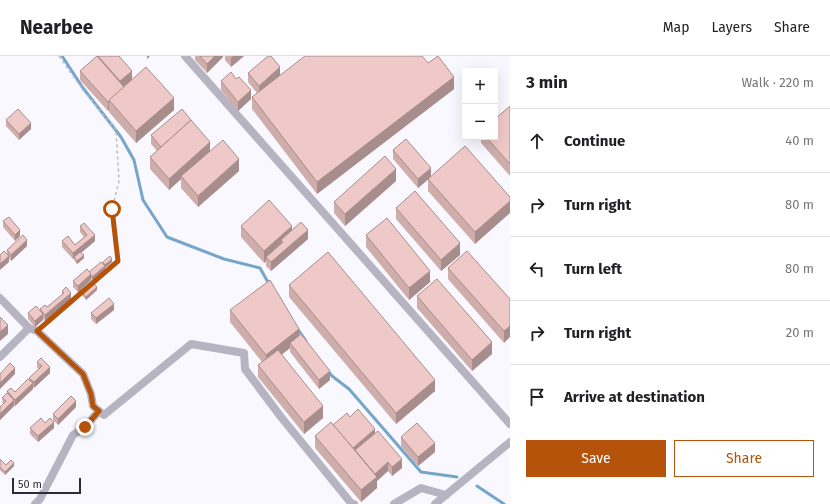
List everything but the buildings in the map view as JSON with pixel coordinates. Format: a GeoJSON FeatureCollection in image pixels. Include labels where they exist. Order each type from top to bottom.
{"type":"FeatureCollection","features":[{"type":"Feature","properties":{"kind":"street"},"geometry":{"type":"LineString","coordinates":[[185,56],[510,424]]}},
{"type":"Feature","properties":{"kind":"street"},"geometry":{"type":"LineString","coordinates":[[0,298],[33,330],[83,374],[91,394],[93,406],[104,415],[191,344],[244,353],[245,369],[276,411],[351,503],[354,504]]}},
{"type":"Feature","properties":{"kind":"street"},"geometry":{"type":"LineString","coordinates":[[0,357],[33,330]]}},
{"type":"Feature","properties":{"kind":"street"},"geometry":{"type":"LineString","coordinates":[[35,504],[40,499],[73,435],[85,427],[99,411]]}},
{"type":"Feature","properties":{"kind":"street"},"geometry":{"type":"LineString","coordinates":[[435,504],[510,442]]}},
{"type":"Feature","properties":{"kind":"street"},"geometry":{"type":"LineString","coordinates":[[394,504],[421,488],[446,495]]}},
{"type":"Feature","properties":{"kind":"path"},"geometry":{"type":"LineString","coordinates":[[33,330],[118,261],[112,209],[119,181],[116,130],[83,90],[59,56]]}},
{"type":"Feature","properties":{"kind":"waterway"},"geometry":{"type":"LineString","coordinates":[[62,56],[83,88],[121,137],[134,160],[143,200],[167,237],[224,259],[260,268],[269,284]]}},
{"type":"Feature","properties":{"kind":"waterway"},"geometry":{"type":"LineString","coordinates":[[297,328],[306,341]]}},
{"type":"Feature","properties":{"kind":"waterway"},"geometry":{"type":"LineString","coordinates":[[328,371],[349,389],[421,472],[457,477]]}},
{"type":"Feature","properties":{"kind":"waterway"},"geometry":{"type":"LineString","coordinates":[[477,486],[504,504]]}},
{"type":"Feature","properties":{"kind":"route"},"geometry":{"type":"LineString","coordinates":[[85,427],[99,411],[93,406],[91,394],[83,374],[37,331],[118,261],[112,209]]}}]}
